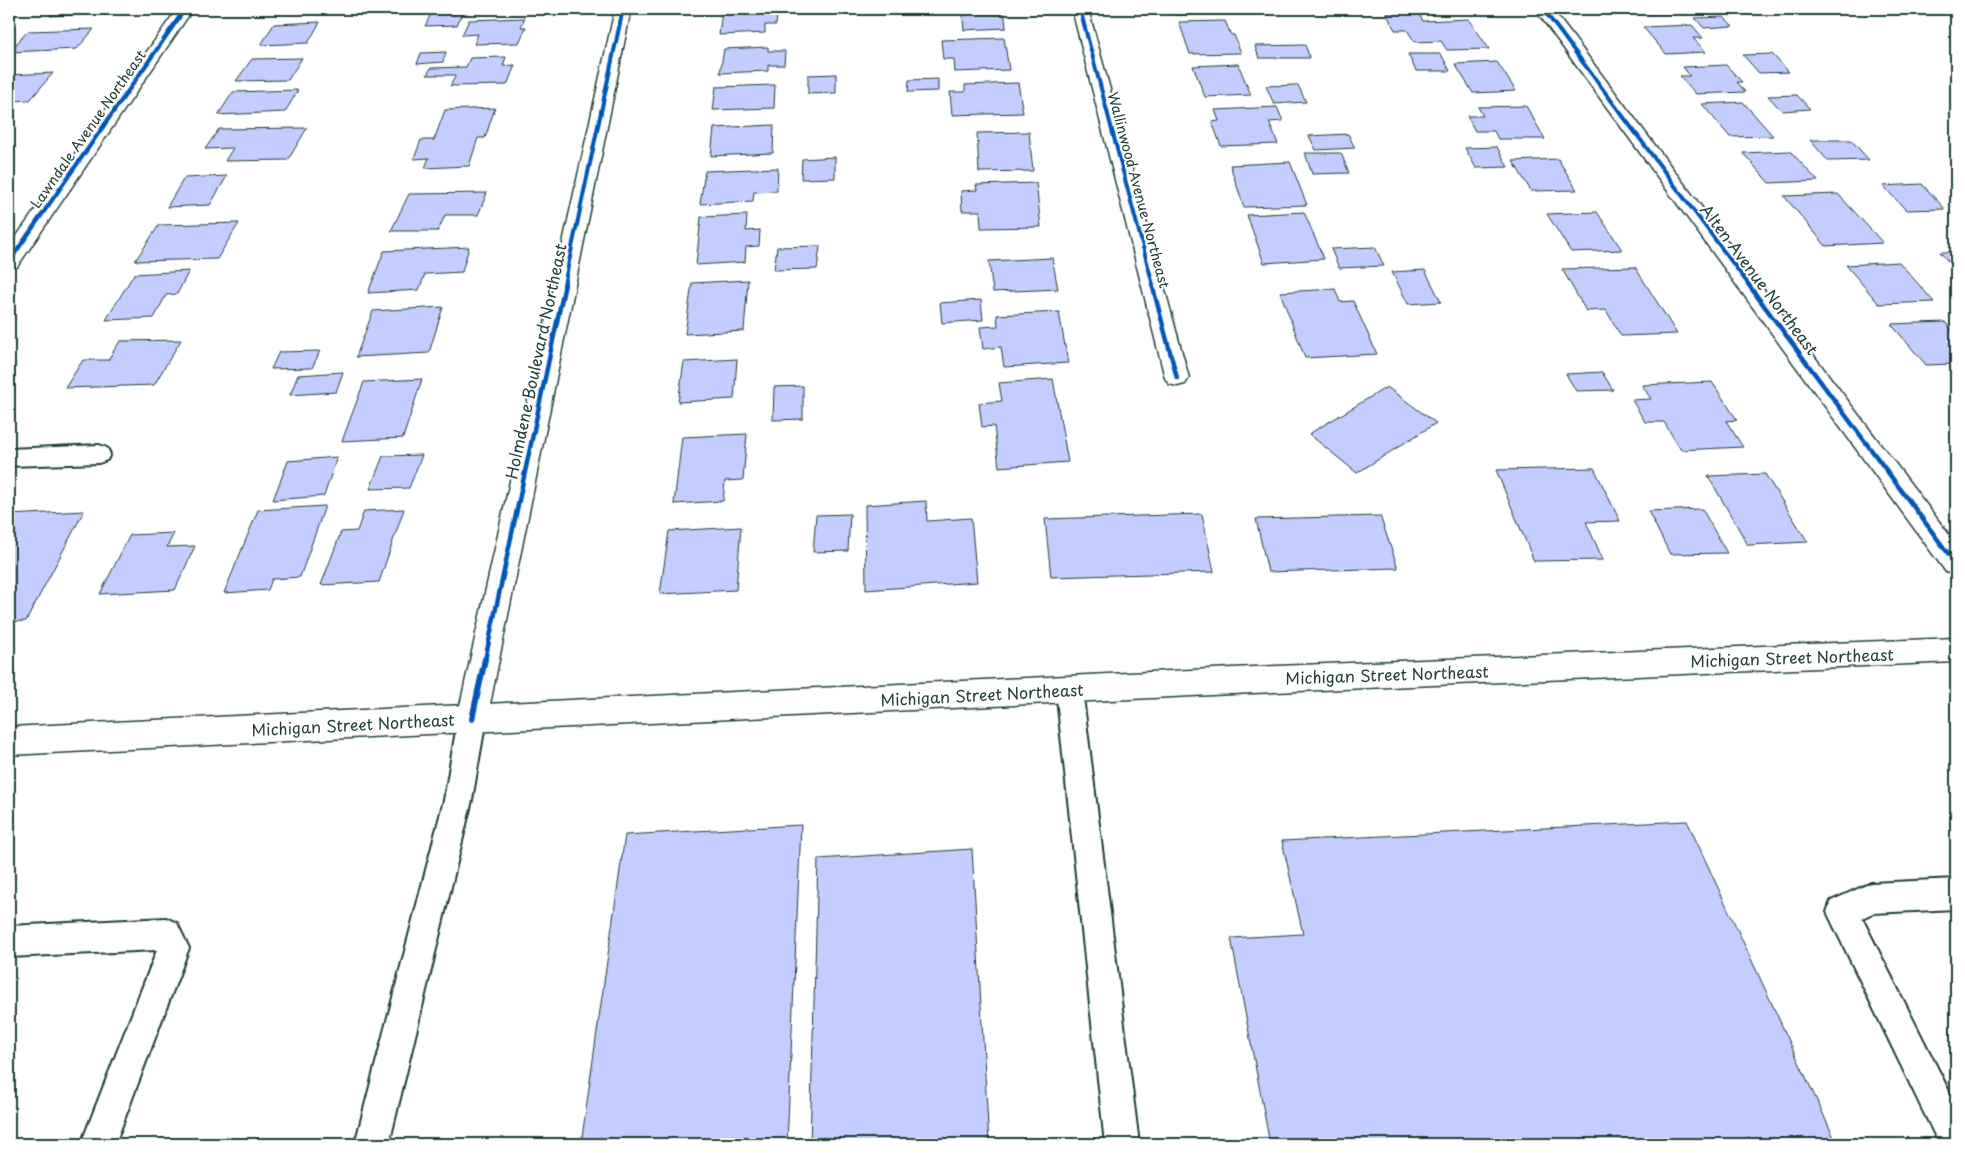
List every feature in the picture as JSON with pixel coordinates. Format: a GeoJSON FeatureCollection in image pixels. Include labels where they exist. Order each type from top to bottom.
{"type":"FeatureCollection","features":[{"type":"Feature","properties":{"kind":"street","name":"Lawndale Avenue Northeast"},"geometry":{"type":"LineString","coordinates":[[9,262],[186,9]]}},
{"type":"Feature","properties":{"kind":"street","name":"Holmdene Boulevard Northeast"},"geometry":{"type":"LineString","coordinates":[[472,719],[624,9]]}},
{"type":"Feature","properties":{"kind":"street","name":"Wallinwood Avenue Northeast"},"geometry":{"type":"LineString","coordinates":[[1080,9],[1177,378]]}},
{"type":"Feature","properties":{"kind":"street","name":"Alten Avenue Northeast"},"geometry":{"type":"LineString","coordinates":[[1543,9],[1956,564]]}},
{"type":"Feature","properties":{"kind":"street","name":"Michigan Street Northeast"},"geometry":{"type":"LineString","coordinates":[[9,741],[1069,689],[1956,650]]}},
{"type":"Feature","properties":{"kind":"lane"},"geometry":{"type":"LineString","coordinates":[[9,458],[99,454]]}},
{"type":"Feature","properties":{"kind":"lane"},"geometry":{"type":"LineString","coordinates":[[1069,689],[1122,1144]]}},
{"type":"Feature","properties":{"kind":"lane"},"geometry":{"type":"LineString","coordinates":[[372,1144],[458,800],[472,719]]}},
{"type":"Feature","properties":{"kind":"lane"},"geometry":{"type":"LineString","coordinates":[[1956,894],[1871,898],[1842,912],[1956,1140]]}},
{"type":"Feature","properties":{"kind":"lane"},"geometry":{"type":"LineString","coordinates":[[9,941],[166,934],[174,948],[98,1144]]}},
{"type":"Feature","properties":{"kind":"building"},"geometry":{"type":"Polygon","coordinates":[[[56,9],[94,9],[89,14],[50,16],[56,9]]]}},
{"type":"Feature","properties":{"kind":"building"},"geometry":{"type":"Polygon","coordinates":[[[765,9],[765,14],[777,14],[776,25],[765,25],[765,33],[719,35],[722,11],[765,9]]]}},
{"type":"Feature","properties":{"kind":"building"},"geometry":{"type":"Polygon","coordinates":[[[887,9],[915,9],[914,11],[887,11],[887,9]]]}},
{"type":"Feature","properties":{"kind":"building"},"geometry":{"type":"Polygon","coordinates":[[[962,9],[1004,9],[1006,28],[964,30],[962,9]]]}},
{"type":"Feature","properties":{"kind":"building"},"geometry":{"type":"Polygon","coordinates":[[[1174,9],[1213,9],[1215,14],[1175,15],[1174,9]]]}},
{"type":"Feature","properties":{"kind":"building"},"geometry":{"type":"Polygon","coordinates":[[[1640,9],[1689,9],[1692,13],[1644,14],[1640,9]]]}},
{"type":"Feature","properties":{"kind":"building"},"geometry":{"type":"Polygon","coordinates":[[[1418,12],[1423,21],[1469,19],[1489,49],[1447,50],[1441,41],[1415,42],[1407,30],[1395,30],[1386,13],[1418,12]]]}},
{"type":"Feature","properties":{"kind":"building"},"geometry":{"type":"Polygon","coordinates":[[[462,13],[457,25],[425,26],[431,14],[462,13]]]}},
{"type":"Feature","properties":{"kind":"building"},"geometry":{"type":"Polygon","coordinates":[[[1724,17],[1733,26],[1704,28],[1695,18],[1724,17]]]}},
{"type":"Feature","properties":{"kind":"building"},"geometry":{"type":"Polygon","coordinates":[[[525,18],[521,27],[526,27],[519,43],[474,44],[478,34],[462,35],[469,20],[525,18]]]}},
{"type":"Feature","properties":{"kind":"building"},"geometry":{"type":"Polygon","coordinates":[[[1225,21],[1231,35],[1234,35],[1241,53],[1190,54],[1179,22],[1225,21]]]}},
{"type":"Feature","properties":{"kind":"building"},"geometry":{"type":"Polygon","coordinates":[[[320,22],[308,43],[261,45],[274,24],[320,22]]]}},
{"type":"Feature","properties":{"kind":"building"},"geometry":{"type":"Polygon","coordinates":[[[1692,25],[1703,38],[1693,38],[1706,52],[1666,54],[1643,27],[1692,25]]]}},
{"type":"Feature","properties":{"kind":"building"},"geometry":{"type":"Polygon","coordinates":[[[94,29],[77,49],[9,52],[28,31],[94,29]]]}},
{"type":"Feature","properties":{"kind":"building"},"geometry":{"type":"Polygon","coordinates":[[[1004,38],[1009,70],[955,72],[954,59],[943,59],[941,40],[1004,38]]]}},
{"type":"Feature","properties":{"kind":"building"},"geometry":{"type":"Polygon","coordinates":[[[1305,45],[1310,58],[1259,58],[1255,46],[1305,45]]]}},
{"type":"Feature","properties":{"kind":"building"},"geometry":{"type":"Polygon","coordinates":[[[768,47],[768,51],[785,51],[784,65],[768,65],[768,71],[720,73],[724,49],[768,47]]]}},
{"type":"Feature","properties":{"kind":"building"},"geometry":{"type":"Polygon","coordinates":[[[446,52],[443,62],[417,64],[421,53],[446,52]]]}},
{"type":"Feature","properties":{"kind":"building"},"geometry":{"type":"Polygon","coordinates":[[[1408,54],[1441,54],[1450,71],[1416,71],[1408,54]]]}},
{"type":"Feature","properties":{"kind":"building"},"geometry":{"type":"Polygon","coordinates":[[[1772,54],[1789,72],[1759,73],[1743,55],[1772,54]]]}},
{"type":"Feature","properties":{"kind":"building"},"geometry":{"type":"Polygon","coordinates":[[[506,57],[503,66],[515,65],[507,85],[450,86],[456,75],[427,75],[431,68],[466,67],[470,58],[506,57]]]}},
{"type":"Feature","properties":{"kind":"building"},"geometry":{"type":"Polygon","coordinates":[[[302,58],[288,80],[236,81],[252,59],[302,58]]]}},
{"type":"Feature","properties":{"kind":"building"},"geometry":{"type":"Polygon","coordinates":[[[1497,62],[1516,91],[1473,93],[1455,64],[1497,62]]]}},
{"type":"Feature","properties":{"kind":"building"},"geometry":{"type":"Polygon","coordinates":[[[1238,64],[1251,95],[1205,97],[1193,66],[1238,64]]]}},
{"type":"Feature","properties":{"kind":"building"},"geometry":{"type":"Polygon","coordinates":[[[1726,65],[1742,82],[1737,82],[1745,92],[1696,94],[1680,76],[1690,76],[1683,67],[1726,65]]]}},
{"type":"Feature","properties":{"kind":"building"},"geometry":{"type":"Polygon","coordinates":[[[53,73],[30,100],[9,101],[9,75],[53,73]]]}},
{"type":"Feature","properties":{"kind":"building"},"geometry":{"type":"Polygon","coordinates":[[[836,74],[836,93],[808,94],[808,75],[836,74]]]}},
{"type":"Feature","properties":{"kind":"building"},"geometry":{"type":"Polygon","coordinates":[[[938,79],[938,91],[908,92],[909,80],[938,79]]]}},
{"type":"Feature","properties":{"kind":"building"},"geometry":{"type":"Polygon","coordinates":[[[1018,83],[1023,113],[952,115],[950,92],[965,92],[965,85],[1018,83]]]}},
{"type":"Feature","properties":{"kind":"building"},"geometry":{"type":"Polygon","coordinates":[[[775,85],[774,108],[713,110],[716,87],[775,85]]]}},
{"type":"Feature","properties":{"kind":"building"},"geometry":{"type":"Polygon","coordinates":[[[1298,85],[1306,102],[1274,104],[1266,86],[1298,85]]]}},
{"type":"Feature","properties":{"kind":"building"},"geometry":{"type":"Polygon","coordinates":[[[298,90],[285,112],[218,115],[233,92],[298,90]]]}},
{"type":"Feature","properties":{"kind":"building"},"geometry":{"type":"Polygon","coordinates":[[[1797,95],[1810,109],[1782,111],[1768,96],[1797,95]]]}},
{"type":"Feature","properties":{"kind":"building"},"geometry":{"type":"Polygon","coordinates":[[[1743,102],[1773,136],[1730,137],[1702,104],[1743,102]]]}},
{"type":"Feature","properties":{"kind":"building"},"geometry":{"type":"Polygon","coordinates":[[[1526,106],[1545,139],[1498,139],[1494,131],[1475,131],[1467,116],[1483,116],[1478,107],[1526,106]]]}},
{"type":"Feature","properties":{"kind":"building"},"geometry":{"type":"Polygon","coordinates":[[[1277,107],[1283,121],[1269,122],[1278,144],[1221,146],[1212,122],[1219,121],[1215,110],[1277,107]]]}},
{"type":"Feature","properties":{"kind":"building"},"geometry":{"type":"Polygon","coordinates":[[[495,108],[485,138],[478,138],[469,166],[425,168],[429,158],[414,159],[421,140],[434,140],[445,110],[495,108]]]}},
{"type":"Feature","properties":{"kind":"building"},"geometry":{"type":"Polygon","coordinates":[[[774,125],[773,153],[711,156],[714,128],[774,125]]]}},
{"type":"Feature","properties":{"kind":"building"},"geometry":{"type":"Polygon","coordinates":[[[307,128],[288,160],[225,161],[233,148],[205,149],[219,129],[307,128]]]}},
{"type":"Feature","properties":{"kind":"building"},"geometry":{"type":"Polygon","coordinates":[[[1029,132],[1033,171],[979,172],[977,133],[1029,132]]]}},
{"type":"Feature","properties":{"kind":"building"},"geometry":{"type":"Polygon","coordinates":[[[1348,134],[1355,148],[1316,150],[1309,136],[1348,134]]]}},
{"type":"Feature","properties":{"kind":"building"},"geometry":{"type":"Polygon","coordinates":[[[1810,140],[1851,140],[1869,160],[1828,161],[1810,140]]]}},
{"type":"Feature","properties":{"kind":"building"},"geometry":{"type":"Polygon","coordinates":[[[1497,147],[1508,167],[1476,168],[1465,148],[1497,147]]]}},
{"type":"Feature","properties":{"kind":"building"},"geometry":{"type":"Polygon","coordinates":[[[1790,151],[1818,181],[1769,183],[1743,153],[1790,151]]]}},
{"type":"Feature","properties":{"kind":"building"},"geometry":{"type":"Polygon","coordinates":[[[1305,153],[1341,153],[1349,173],[1312,174],[1305,153]]]}},
{"type":"Feature","properties":{"kind":"building"},"geometry":{"type":"Polygon","coordinates":[[[835,157],[835,178],[801,179],[802,159],[835,157]]]}},
{"type":"Feature","properties":{"kind":"building"},"geometry":{"type":"Polygon","coordinates":[[[1558,159],[1577,190],[1531,191],[1513,161],[1558,159]]]}},
{"type":"Feature","properties":{"kind":"building"},"geometry":{"type":"Polygon","coordinates":[[[1290,162],[1307,205],[1244,207],[1230,165],[1290,162]]]}},
{"type":"Feature","properties":{"kind":"building"},"geometry":{"type":"Polygon","coordinates":[[[778,168],[777,191],[754,192],[753,201],[700,204],[705,171],[778,168]]]}},
{"type":"Feature","properties":{"kind":"building"},"geometry":{"type":"Polygon","coordinates":[[[227,176],[210,205],[167,207],[184,178],[227,176]]]}},
{"type":"Feature","properties":{"kind":"building"},"geometry":{"type":"Polygon","coordinates":[[[1036,183],[1041,227],[981,228],[980,211],[962,211],[961,191],[977,190],[976,185],[1036,183]]]}},
{"type":"Feature","properties":{"kind":"building"},"geometry":{"type":"Polygon","coordinates":[[[1922,184],[1945,209],[1906,210],[1883,186],[1922,184]]]}},
{"type":"Feature","properties":{"kind":"building"},"geometry":{"type":"Polygon","coordinates":[[[487,193],[478,215],[445,215],[438,231],[391,231],[409,194],[487,193]]]}},
{"type":"Feature","properties":{"kind":"building"},"geometry":{"type":"Polygon","coordinates":[[[1838,194],[1883,243],[1826,246],[1784,196],[1838,194]]]}},
{"type":"Feature","properties":{"kind":"building"},"geometry":{"type":"Polygon","coordinates":[[[1304,212],[1324,259],[1264,263],[1247,215],[1304,212]]]}},
{"type":"Feature","properties":{"kind":"building"},"geometry":{"type":"Polygon","coordinates":[[[1597,212],[1622,250],[1571,252],[1547,214],[1597,212]]]}},
{"type":"Feature","properties":{"kind":"building"},"geometry":{"type":"Polygon","coordinates":[[[747,215],[746,231],[760,230],[759,246],[746,247],[745,262],[696,265],[701,217],[747,215]]]}},
{"type":"Feature","properties":{"kind":"building"},"geometry":{"type":"Polygon","coordinates":[[[239,223],[217,259],[135,261],[159,225],[239,223]]]}},
{"type":"Feature","properties":{"kind":"building"},"geometry":{"type":"Polygon","coordinates":[[[820,246],[817,269],[774,270],[777,247],[820,246]]]}},
{"type":"Feature","properties":{"kind":"building"},"geometry":{"type":"Polygon","coordinates":[[[469,247],[462,272],[425,274],[419,290],[368,293],[384,251],[469,247]]]}},
{"type":"Feature","properties":{"kind":"building"},"geometry":{"type":"Polygon","coordinates":[[[1375,247],[1384,266],[1339,268],[1331,249],[1375,247]]]}},
{"type":"Feature","properties":{"kind":"building"},"geometry":{"type":"Polygon","coordinates":[[[1940,252],[1956,252],[1956,270],[1940,252]]]}},
{"type":"Feature","properties":{"kind":"building"},"geometry":{"type":"Polygon","coordinates":[[[1052,258],[1058,289],[993,292],[989,261],[1052,258]]]}},
{"type":"Feature","properties":{"kind":"building"},"geometry":{"type":"Polygon","coordinates":[[[1899,262],[1934,302],[1879,304],[1846,265],[1899,262]]]}},
{"type":"Feature","properties":{"kind":"building"},"geometry":{"type":"Polygon","coordinates":[[[1635,267],[1677,334],[1621,336],[1606,310],[1586,311],[1562,269],[1635,267]]]}},
{"type":"Feature","properties":{"kind":"building"},"geometry":{"type":"Polygon","coordinates":[[[1425,270],[1441,302],[1408,304],[1392,272],[1425,270]]]}},
{"type":"Feature","properties":{"kind":"building"},"geometry":{"type":"Polygon","coordinates":[[[189,271],[177,294],[166,295],[154,318],[106,320],[134,274],[189,271]]]}},
{"type":"Feature","properties":{"kind":"building"},"geometry":{"type":"Polygon","coordinates":[[[748,280],[744,331],[685,334],[692,283],[748,280]]]}},
{"type":"Feature","properties":{"kind":"building"},"geometry":{"type":"Polygon","coordinates":[[[1335,289],[1340,302],[1353,301],[1377,354],[1305,358],[1280,292],[1335,289]]]}},
{"type":"Feature","properties":{"kind":"building"},"geometry":{"type":"Polygon","coordinates":[[[981,300],[983,320],[942,323],[940,303],[981,300]]]}},
{"type":"Feature","properties":{"kind":"building"},"geometry":{"type":"Polygon","coordinates":[[[443,307],[429,353],[356,357],[373,311],[443,307]]]}},
{"type":"Feature","properties":{"kind":"building"},"geometry":{"type":"Polygon","coordinates":[[[1059,312],[1068,363],[1004,367],[1001,347],[983,349],[980,327],[998,326],[997,315],[1059,312]]]}},
{"type":"Feature","properties":{"kind":"building"},"geometry":{"type":"Polygon","coordinates":[[[1945,322],[1954,332],[1956,331],[1956,364],[1926,365],[1891,324],[1945,322]]]}},
{"type":"Feature","properties":{"kind":"building"},"geometry":{"type":"Polygon","coordinates":[[[181,340],[154,385],[65,388],[83,360],[108,360],[120,341],[181,340]]]}},
{"type":"Feature","properties":{"kind":"building"},"geometry":{"type":"Polygon","coordinates":[[[320,351],[312,368],[271,369],[279,352],[320,351]]]}},
{"type":"Feature","properties":{"kind":"building"},"geometry":{"type":"Polygon","coordinates":[[[737,359],[734,399],[678,402],[684,362],[737,359]]]}},
{"type":"Feature","properties":{"kind":"building"},"geometry":{"type":"Polygon","coordinates":[[[343,372],[336,392],[290,395],[298,375],[343,372]]]}},
{"type":"Feature","properties":{"kind":"building"},"geometry":{"type":"Polygon","coordinates":[[[1602,372],[1613,390],[1576,391],[1566,374],[1602,372]]]}},
{"type":"Feature","properties":{"kind":"building"},"geometry":{"type":"Polygon","coordinates":[[[422,379],[403,438],[342,441],[364,382],[422,379]]]}},
{"type":"Feature","properties":{"kind":"building"},"geometry":{"type":"Polygon","coordinates":[[[1053,379],[1068,462],[999,467],[994,426],[982,427],[979,403],[1002,401],[999,383],[1053,379]]]}},
{"type":"Feature","properties":{"kind":"building"},"geometry":{"type":"Polygon","coordinates":[[[1712,382],[1737,420],[1726,421],[1743,447],[1681,450],[1664,422],[1645,422],[1632,400],[1651,399],[1642,385],[1712,382]]]}},
{"type":"Feature","properties":{"kind":"building"},"geometry":{"type":"Polygon","coordinates":[[[803,386],[803,419],[773,420],[774,387],[803,386]]]}},
{"type":"Feature","properties":{"kind":"building"},"geometry":{"type":"Polygon","coordinates":[[[1387,387],[1436,423],[1357,473],[1309,434],[1387,387]]]}},
{"type":"Feature","properties":{"kind":"building"},"geometry":{"type":"Polygon","coordinates":[[[747,434],[743,480],[725,481],[723,501],[674,504],[682,437],[747,434]]]}},
{"type":"Feature","properties":{"kind":"building"},"geometry":{"type":"Polygon","coordinates":[[[422,455],[409,488],[370,489],[383,456],[422,455]]]}},
{"type":"Feature","properties":{"kind":"building"},"geometry":{"type":"Polygon","coordinates":[[[337,457],[324,496],[273,500],[288,461],[337,457]]]}},
{"type":"Feature","properties":{"kind":"building"},"geometry":{"type":"Polygon","coordinates":[[[1594,468],[1620,521],[1586,522],[1603,560],[1534,561],[1496,470],[1594,468]]]}},
{"type":"Feature","properties":{"kind":"building"},"geometry":{"type":"Polygon","coordinates":[[[1765,474],[1808,542],[1748,545],[1708,476],[1765,474]]]}},
{"type":"Feature","properties":{"kind":"building"},"geometry":{"type":"Polygon","coordinates":[[[926,501],[927,521],[971,518],[977,582],[866,590],[865,505],[926,501]]]}},
{"type":"Feature","properties":{"kind":"building"},"geometry":{"type":"Polygon","coordinates":[[[325,506],[300,577],[272,579],[268,590],[224,593],[258,510],[325,506]]]}},
{"type":"Feature","properties":{"kind":"building"},"geometry":{"type":"Polygon","coordinates":[[[404,509],[379,582],[321,585],[341,532],[357,531],[364,511],[404,509]]]}},
{"type":"Feature","properties":{"kind":"building"},"geometry":{"type":"Polygon","coordinates":[[[1702,509],[1727,553],[1670,554],[1648,511],[1702,509]]]}},
{"type":"Feature","properties":{"kind":"building"},"geometry":{"type":"Polygon","coordinates":[[[84,511],[26,621],[9,622],[9,515],[84,511]]]}},
{"type":"Feature","properties":{"kind":"building"},"geometry":{"type":"Polygon","coordinates":[[[850,514],[848,551],[813,552],[816,515],[850,514]]]}},
{"type":"Feature","properties":{"kind":"building"},"geometry":{"type":"Polygon","coordinates":[[[1202,514],[1214,572],[1051,577],[1045,519],[1202,514]]]}},
{"type":"Feature","properties":{"kind":"building"},"geometry":{"type":"Polygon","coordinates":[[[1380,516],[1398,568],[1268,572],[1256,519],[1380,516]]]}},
{"type":"Feature","properties":{"kind":"building"},"geometry":{"type":"Polygon","coordinates":[[[741,527],[736,590],[660,594],[669,531],[741,527]]]}},
{"type":"Feature","properties":{"kind":"building"},"geometry":{"type":"Polygon","coordinates":[[[174,533],[167,547],[195,546],[175,590],[100,594],[130,535],[174,533]]]}},
{"type":"Feature","properties":{"kind":"building"},"geometry":{"type":"Polygon","coordinates":[[[1687,821],[1837,1144],[1270,1144],[1231,938],[1303,934],[1282,841],[1687,821]]]}},
{"type":"Feature","properties":{"kind":"building"},"geometry":{"type":"Polygon","coordinates":[[[801,825],[787,1144],[581,1144],[625,835],[801,825]]]}},
{"type":"Feature","properties":{"kind":"building"},"geometry":{"type":"Polygon","coordinates":[[[972,849],[989,1144],[810,1144],[818,859],[972,849]]]}},
{"type":"Feature","properties":{"kind":"cycle path"},"geometry":{"type":"LineString","coordinates":[[9,262],[185,9]]}},
{"type":"Feature","properties":{"kind":"cycle path"},"geometry":{"type":"LineString","coordinates":[[472,719],[623,9]]}},
{"type":"Feature","properties":{"kind":"cycle path"},"geometry":{"type":"LineString","coordinates":[[1080,9],[1177,378]]}},
{"type":"Feature","properties":{"kind":"cycle path"},"geometry":{"type":"LineString","coordinates":[[1543,9],[1956,564]]}}]}
